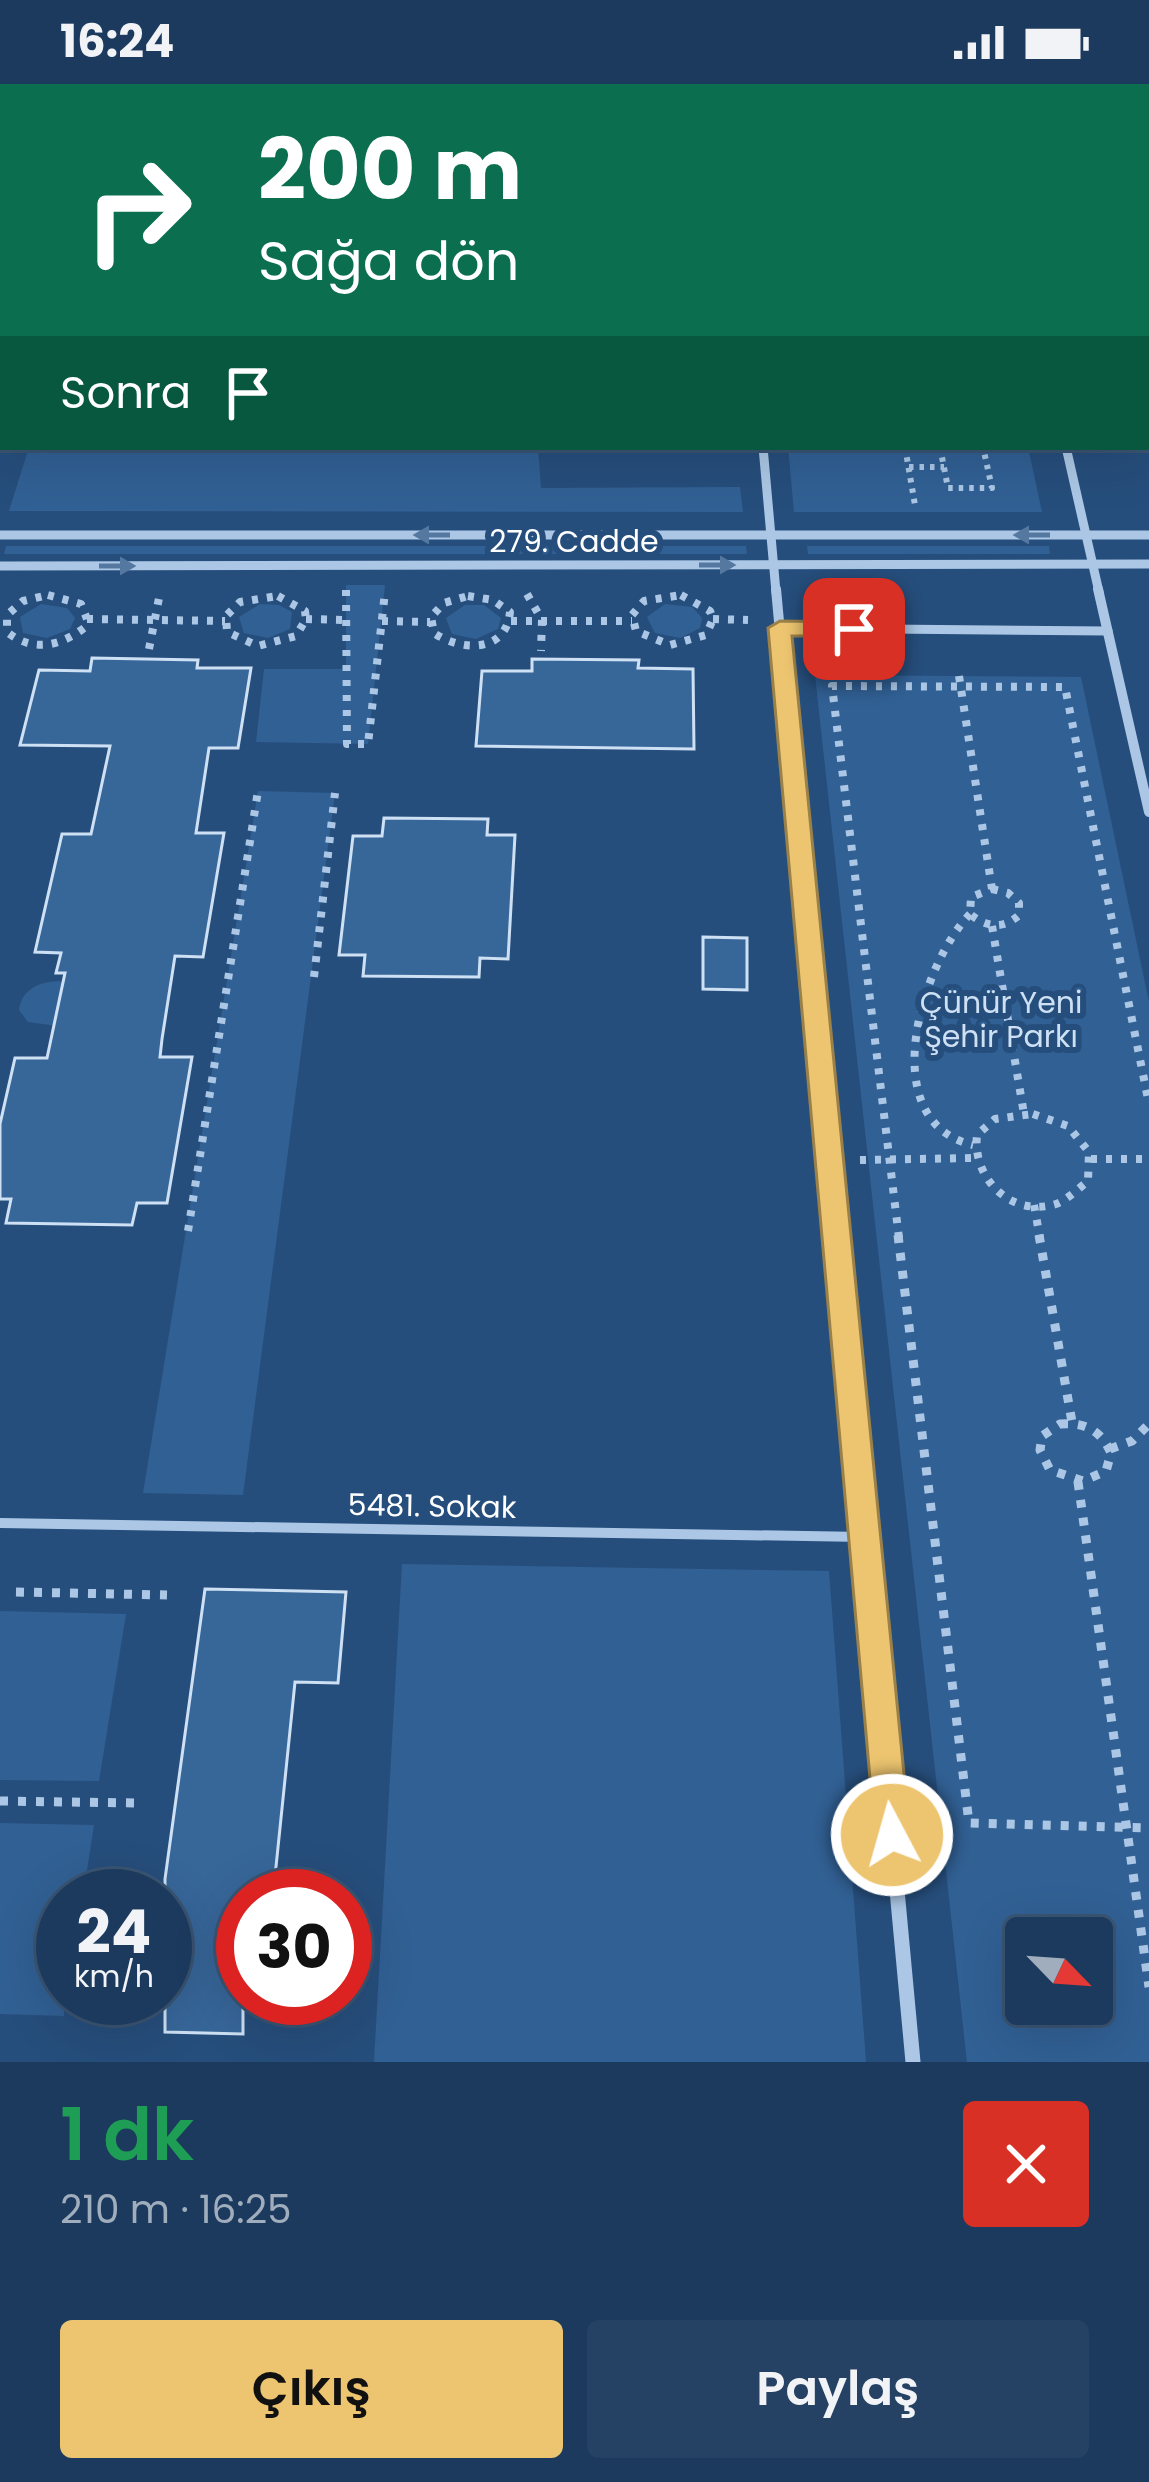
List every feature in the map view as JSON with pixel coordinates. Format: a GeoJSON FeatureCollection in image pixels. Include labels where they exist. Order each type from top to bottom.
{"type":"FeatureCollection","features":[{"type":"Feature","properties":{"kind":"street"},"geometry":{"type":"LineString","coordinates":[[763,450],[913,2062]]}},
{"type":"Feature","properties":{"kind":"street"},"geometry":{"type":"LineString","coordinates":[[1067,450],[1149,812]]}},
{"type":"Feature","properties":{"kind":"street","name":"279. Cadde"},"geometry":{"type":"LineString","coordinates":[[0,535],[1149,535]]}},
{"type":"Feature","properties":{"kind":"street","name":"279. Cadde"},"geometry":{"type":"LineString","coordinates":[[0,566],[1149,564]]}},
{"type":"Feature","properties":{"kind":"lane"},"geometry":{"type":"LineString","coordinates":[[780,628],[1108,631]]}},
{"type":"Feature","properties":{"kind":"lane","name":"5481. Sokak"},"geometry":{"type":"LineString","coordinates":[[0,1523],[864,1537]]}},
{"type":"Feature","properties":{"kind":"path"},"geometry":{"type":"LineString","coordinates":[[906,450],[917,512]]}},
{"type":"Feature","properties":{"kind":"path"},"geometry":{"type":"LineString","coordinates":[[941,450],[948,488],[992,488],[984,450]]}},
{"type":"Feature","properties":{"kind":"path"},"geometry":{"type":"LineString","coordinates":[[909,467],[944,467]]}},
{"type":"Feature","properties":{"kind":"path"},"geometry":{"type":"LineString","coordinates":[[149,649],[161,585]]}},
{"type":"Feature","properties":{"kind":"path"},"geometry":{"type":"LineString","coordinates":[[346,585],[347,743],[368,744],[386,585]]}},
{"type":"Feature","properties":{"kind":"path"},"geometry":{"type":"LineString","coordinates":[[516,585],[532,599],[542,620],[541,651]]}},
{"type":"Feature","properties":{"kind":"path"},"geometry":{"type":"LineString","coordinates":[[49,595],[81,604],[87,619],[76,635],[51,645],[14,639],[5,623],[23,601],[49,595]]}},
{"type":"Feature","properties":{"kind":"path"},"geometry":{"type":"LineString","coordinates":[[225,621],[240,602],[265,595],[290,599],[305,611],[306,620]]}},
{"type":"Feature","properties":{"kind":"path"},"geometry":{"type":"LineString","coordinates":[[632,621],[644,601],[668,595],[693,598],[713,619],[751,620]]}},
{"type":"Feature","properties":{"kind":"path"},"geometry":{"type":"LineString","coordinates":[[468,596],[502,605],[511,621],[509,629],[492,643],[466,647],[441,640],[430,622],[444,603],[468,596]]}},
{"type":"Feature","properties":{"kind":"path"},"geometry":{"type":"LineString","coordinates":[[87,619],[225,621]]}},
{"type":"Feature","properties":{"kind":"path"},"geometry":{"type":"LineString","coordinates":[[632,621],[644,638],[670,645],[706,635],[713,619]]}},
{"type":"Feature","properties":{"kind":"path"},"geometry":{"type":"LineString","coordinates":[[225,621],[234,639],[258,646],[285,642],[306,620],[347,620]]}},
{"type":"Feature","properties":{"kind":"path"},"geometry":{"type":"LineString","coordinates":[[382,621],[430,622]]}},
{"type":"Feature","properties":{"kind":"path"},"geometry":{"type":"LineString","coordinates":[[511,621],[632,621]]}},
{"type":"Feature","properties":{"kind":"path"},"geometry":{"type":"LineString","coordinates":[[960,682],[992,889]]}},
{"type":"Feature","properties":{"kind":"path"},"geometry":{"type":"LineString","coordinates":[[1149,1104],[1065,688],[960,682],[832,686],[969,1823],[1149,1828]]}},
{"type":"Feature","properties":{"kind":"path"},"geometry":{"type":"LineString","coordinates":[[188,1231],[257,791]]}},
{"type":"Feature","properties":{"kind":"path"},"geometry":{"type":"LineString","coordinates":[[314,977],[334,793]]}},
{"type":"Feature","properties":{"kind":"path"},"geometry":{"type":"LineString","coordinates":[[970,914],[992,926],[1015,920],[1020,909],[1008,893],[992,889],[970,897],[970,914],[942,949],[931,972],[917,1037],[923,1108],[931,1124],[945,1136],[974,1145]]}},
{"type":"Feature","properties":{"kind":"path"},"geometry":{"type":"LineString","coordinates":[[992,926],[1024,1114]]}},
{"type":"Feature","properties":{"kind":"path"},"geometry":{"type":"LineString","coordinates":[[1024,1114],[1068,1126],[1081,1138],[1091,1159],[1088,1181],[1064,1201],[1034,1204],[1006,1198],[989,1187],[972,1159],[974,1145],[995,1120],[1024,1114]]}},
{"type":"Feature","properties":{"kind":"path"},"geometry":{"type":"LineString","coordinates":[[829,1161],[972,1159]]}},
{"type":"Feature","properties":{"kind":"path"},"geometry":{"type":"LineString","coordinates":[[1091,1159],[1149,1159]]}},
{"type":"Feature","properties":{"kind":"path"},"geometry":{"type":"LineString","coordinates":[[1034,1204],[1072,1422]]}},
{"type":"Feature","properties":{"kind":"path"},"geometry":{"type":"LineString","coordinates":[[1072,1422],[1093,1428],[1110,1449],[1106,1471],[1078,1482],[1054,1474],[1039,1450],[1049,1429],[1072,1422]]}},
{"type":"Feature","properties":{"kind":"path"},"geometry":{"type":"LineString","coordinates":[[1110,1449],[1132,1441],[1149,1424]]}},
{"type":"Feature","properties":{"kind":"path"},"geometry":{"type":"LineString","coordinates":[[1078,1482],[1149,1987]]}},
{"type":"Feature","properties":{"kind":"path"},"geometry":{"type":"LineString","coordinates":[[16,1592],[167,1595]]}},
{"type":"Feature","properties":{"kind":"path"},"geometry":{"type":"LineString","coordinates":[[0,1801],[135,1803]]}},
{"type":"Feature","properties":{"kind":"green space"},"geometry":{"type":"Polygon","coordinates":[[[28,450],[538,450],[541,488],[740,487],[743,512],[9,511],[28,450]]]}},
{"type":"Feature","properties":{"kind":"green space"},"geometry":{"type":"Polygon","coordinates":[[[788,450],[1029,450],[1042,512],[794,512],[788,450]]]}},
{"type":"Feature","properties":{"kind":"green space"},"geometry":{"type":"Polygon","coordinates":[[[6,546],[746,546],[747,554],[4,554],[6,546]]]}},
{"type":"Feature","properties":{"kind":"green space"},"geometry":{"type":"Polygon","coordinates":[[[807,546],[1049,546],[1050,554],[808,554],[807,546]]]}},
{"type":"Feature","properties":{"kind":"green space"},"geometry":{"type":"Polygon","coordinates":[[[346,585],[385,585],[368,744],[256,742],[264,669],[346,669],[346,585]]]}},
{"type":"Feature","properties":{"kind":"green space"},"geometry":{"type":"Polygon","coordinates":[[[41,604],[67,608],[75,618],[70,629],[47,638],[23,633],[20,617],[41,604]]]}},
{"type":"Feature","properties":{"kind":"green space"},"geometry":{"type":"Polygon","coordinates":[[[260,604],[279,605],[292,612],[290,629],[268,638],[244,633],[239,617],[260,604]]]}},
{"type":"Feature","properties":{"kind":"green space"},"geometry":{"type":"Polygon","coordinates":[[[665,604],[692,607],[702,618],[700,628],[680,638],[655,633],[647,617],[665,604]]]}},
{"type":"Feature","properties":{"kind":"green space"},"geometry":{"type":"Polygon","coordinates":[[[465,605],[484,605],[501,618],[498,629],[476,639],[452,634],[446,618],[465,605]]]}},
{"type":"Feature","properties":{"kind":"green space","name":"Çünür Yeni Şehir Parkı"},"geometry":{"type":"Polygon","coordinates":[[[815,675],[1081,677],[1149,1002],[1149,2062],[967,2062],[815,675]]]}},
{"type":"Feature","properties":{"kind":"green space"},"geometry":{"type":"Polygon","coordinates":[[[258,791],[335,793],[243,1495],[143,1493],[258,791]]]}},
{"type":"Feature","properties":{"kind":"green space"},"geometry":{"type":"Polygon","coordinates":[[[69,984],[57,1026],[28,1022],[19,1010],[24,996],[39,985],[69,984]]]}},
{"type":"Feature","properties":{"kind":"green space"},"geometry":{"type":"Polygon","coordinates":[[[402,1564],[829,1571],[866,2062],[374,2062],[402,1564]]]}},
{"type":"Feature","properties":{"kind":"green space"},"geometry":{"type":"Polygon","coordinates":[[[0,1611],[126,1614],[99,1781],[0,1780],[0,1611]]]}},
{"type":"Feature","properties":{"kind":"green space"},"geometry":{"type":"Polygon","coordinates":[[[0,1823],[94,1825],[87,1869],[36,1869],[36,2015],[0,2014],[0,1823]]]}},
{"type":"Feature","properties":{"kind":"building"},"geometry":{"type":"Polygon","coordinates":[[[92,658],[198,660],[197,668],[251,668],[238,748],[209,748],[196,833],[224,833],[203,957],[175,956],[160,1057],[192,1057],[167,1203],[137,1203],[132,1225],[6,1223],[11,1199],[0,1199],[0,1124],[15,1058],[47,1058],[65,973],[56,973],[61,953],[35,952],[62,834],[91,834],[110,746],[20,745],[39,670],[90,671],[92,658]]]}},
{"type":"Feature","properties":{"kind":"building"},"geometry":{"type":"Polygon","coordinates":[[[532,659],[639,660],[638,668],[693,669],[694,749],[476,746],[482,671],[532,671],[532,659]]]}},
{"type":"Feature","properties":{"kind":"building"},"geometry":{"type":"Polygon","coordinates":[[[384,818],[488,819],[487,835],[515,835],[508,959],[480,958],[479,977],[363,976],[365,955],[339,955],[353,836],[382,836],[384,818]]]}},
{"type":"Feature","properties":{"kind":"building"},"geometry":{"type":"Polygon","coordinates":[[[703,937],[747,938],[747,990],[703,989],[703,937]]]}},
{"type":"Feature","properties":{"kind":"building"},"geometry":{"type":"Polygon","coordinates":[[[205,1589],[346,1592],[338,1683],[295,1682],[276,1869],[216,1869],[216,2025],[243,2025],[243,2034],[165,2032],[165,2025],[192,2025],[192,1869],[166,1869],[205,1589]]]}},
{"type":"Feature","properties":{"kind":"route"},"geometry":{"type":"LineString","coordinates":[[854,629],[780,628],[892,1835]]}}]}
